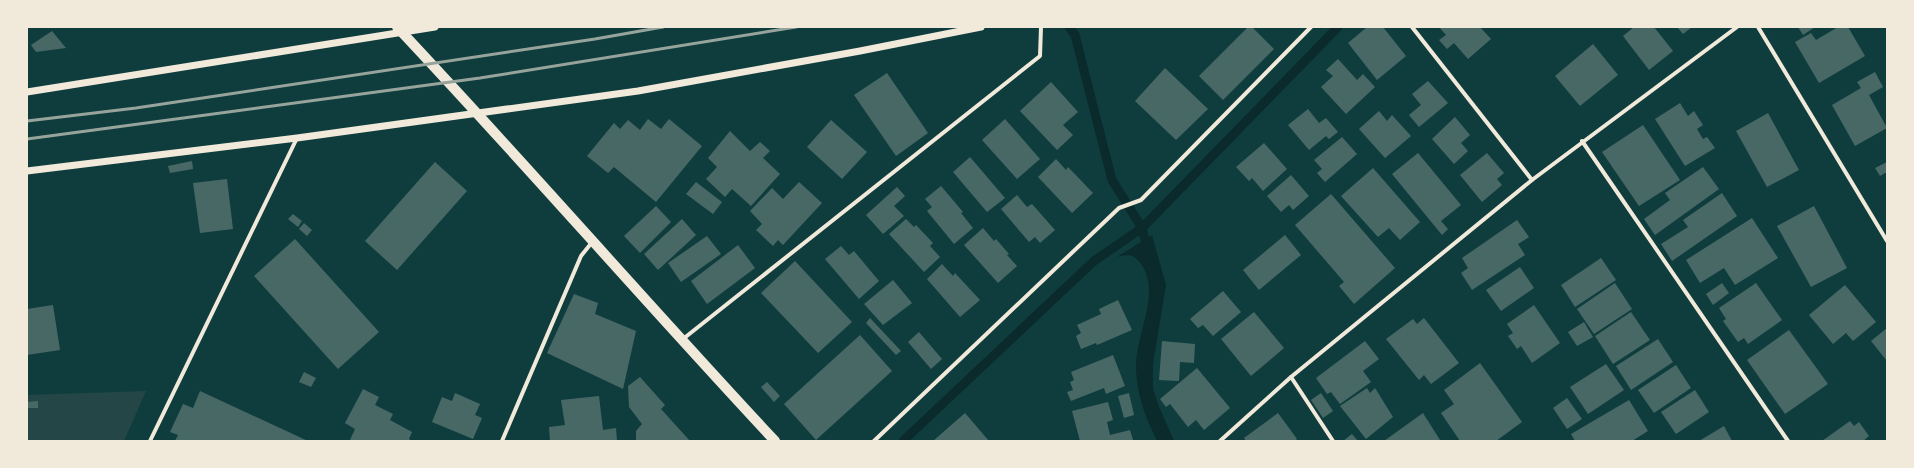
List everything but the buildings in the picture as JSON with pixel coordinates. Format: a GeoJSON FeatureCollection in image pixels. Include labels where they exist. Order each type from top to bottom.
{"type":"FeatureCollection","features":[{"type":"Feature","properties":{"kind":"main road"},"geometry":{"type":"LineString","coordinates":[[399,30],[478,113],[681,341],[775,441]]}},
{"type":"Feature","properties":{"kind":"street"},"geometry":{"type":"LineString","coordinates":[[27,92],[399,30],[436,27]]}},
{"type":"Feature","properties":{"kind":"street"},"geometry":{"type":"LineString","coordinates":[[27,171],[297,138],[646,90],[867,50],[982,27]]}},
{"type":"Feature","properties":{"kind":"street"},"geometry":{"type":"LineString","coordinates":[[681,341],[1040,56],[1041,27]]}},
{"type":"Feature","properties":{"kind":"street"},"geometry":{"type":"LineString","coordinates":[[874,441],[1119,208],[1141,200],[1311,27]]}},
{"type":"Feature","properties":{"kind":"street"},"geometry":{"type":"LineString","coordinates":[[1412,27],[1532,180]]}},
{"type":"Feature","properties":{"kind":"street"},"geometry":{"type":"LineString","coordinates":[[1220,441],[1291,377],[1532,180],[1582,141],[1737,27]]}},
{"type":"Feature","properties":{"kind":"street"},"geometry":{"type":"LineString","coordinates":[[1758,27],[1887,241]]}},
{"type":"Feature","properties":{"kind":"street"},"geometry":{"type":"LineString","coordinates":[[150,441],[297,138]]}},
{"type":"Feature","properties":{"kind":"street"},"geometry":{"type":"LineString","coordinates":[[1582,141],[1788,441]]}},
{"type":"Feature","properties":{"kind":"street"},"geometry":{"type":"LineString","coordinates":[[502,441],[581,256],[593,241]]}},
{"type":"Feature","properties":{"kind":"street"},"geometry":{"type":"LineString","coordinates":[[1291,377],[1333,441]]}},
{"type":"Feature","properties":{"kind":"shaded area"},"geometry":{"type":"Polygon","coordinates":[[[1152,235],[1166,285],[1153,364],[1153,388],[1158,404],[1174,441],[1157,441],[1145,414],[1138,388],[1136,368],[1137,355],[1148,301],[1149,288],[1147,276],[1136,258],[1128,255],[1117,257],[1152,235]]]}},
{"type":"Feature","properties":{"kind":"shaded area"},"geometry":{"type":"Polygon","coordinates":[[[146,391],[124,441],[27,441],[27,395],[146,391]]]}},
{"type":"Feature","properties":{"kind":"waterway"},"geometry":{"type":"LineString","coordinates":[[1069,27],[1075,35],[1112,180],[1142,228],[1148,251]]}},
{"type":"Feature","properties":{"kind":"waterway"},"geometry":{"type":"LineString","coordinates":[[903,441],[1094,261],[1142,228],[1338,27]]}},
{"type":"Feature","properties":{"kind":"railway"},"geometry":{"type":"LineString","coordinates":[[27,121],[136,108],[595,39],[663,27]]}},
{"type":"Feature","properties":{"kind":"railway"},"geometry":{"type":"LineString","coordinates":[[27,139],[480,78],[796,27]]}}]}
